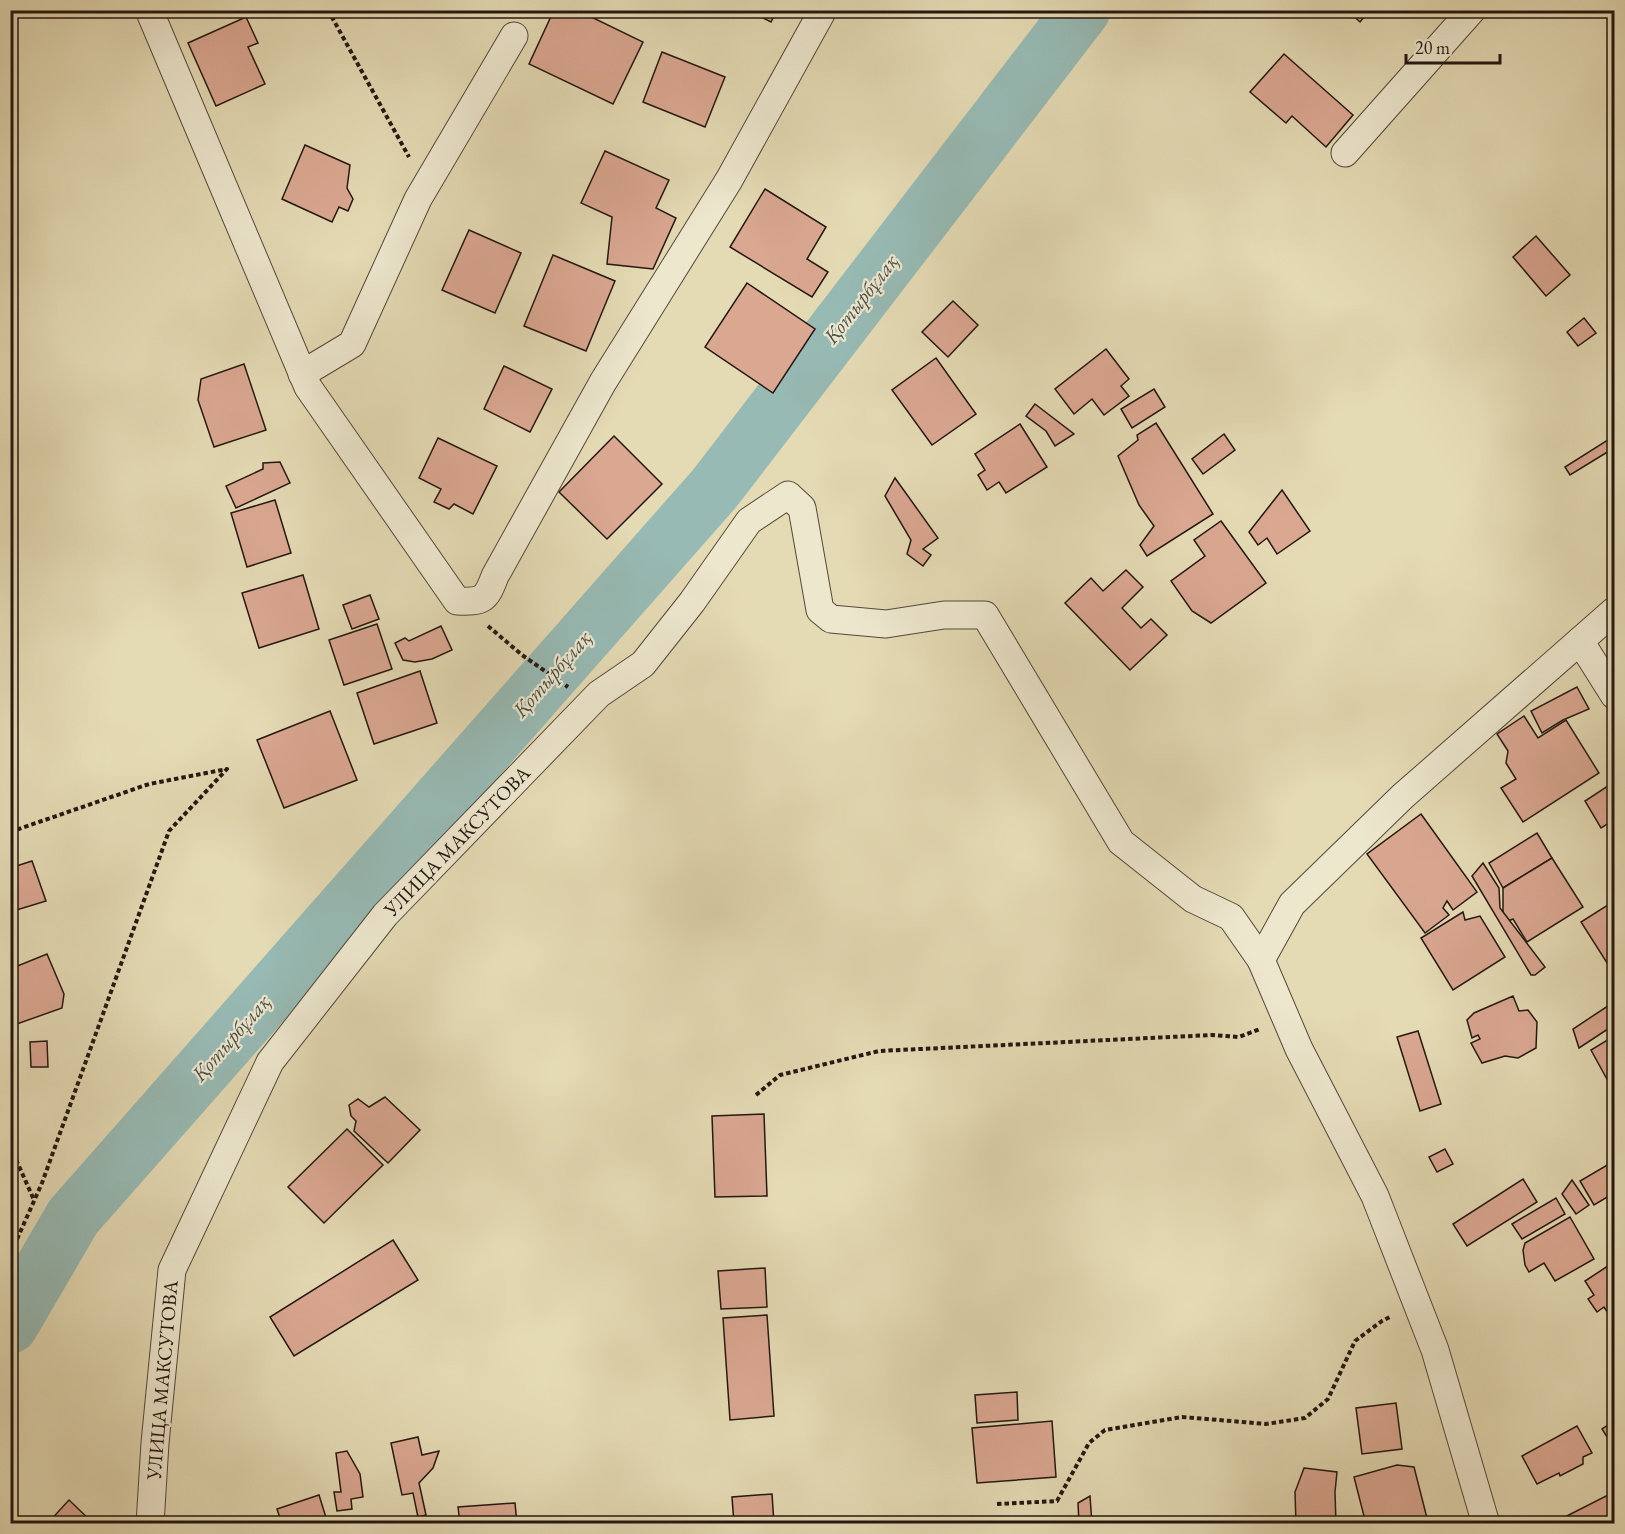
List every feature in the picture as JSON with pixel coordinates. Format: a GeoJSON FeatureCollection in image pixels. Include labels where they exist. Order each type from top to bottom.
{"type":"FeatureCollection","features":[{"type":"Feature","properties":{"kind":"street"},"geometry":{"type":"LineString","coordinates":[[149,10],[308,387],[457,601],[481,600],[488,595],[495,576],[603,382],[729,180],[823,10]]}},
{"type":"Feature","properties":{"kind":"street"},"geometry":{"type":"LineString","coordinates":[[1345,153],[1472,10]]}},
{"type":"Feature","properties":{"kind":"street"},"geometry":{"type":"LineString","coordinates":[[302,374],[352,344],[426,187],[514,36]]}},
{"type":"Feature","properties":{"kind":"street","name":"УЛИЦА МАКСУТОВА"},"geometry":{"type":"LineString","coordinates":[[150,1524],[155,1443],[172,1270],[270,1062],[385,915],[598,694],[643,664],[692,602],[748,521],[788,495],[802,508],[820,610],[831,618],[886,624],[944,615],[985,615],[1121,842],[1193,899],[1231,918],[1261,960]]}},
{"type":"Feature","properties":{"kind":"street"},"geometry":{"type":"LineString","coordinates":[[1486,1524],[1435,1350],[1375,1196],[1299,1049],[1261,960],[1292,904],[1403,796],[1614,611]]}},
{"type":"Feature","properties":{"kind":"street"},"geometry":{"type":"LineString","coordinates":[[1580,641],[1614,695]]}},
{"type":"Feature","properties":{"kind":"path"},"geometry":{"type":"LineString","coordinates":[[328,10],[426,187]]}},
{"type":"Feature","properties":{"kind":"path"},"geometry":{"type":"LineString","coordinates":[[522,654],[569,688]]}},
{"type":"Feature","properties":{"kind":"path"},"geometry":{"type":"LineString","coordinates":[[10,832],[149,784],[227,769],[169,831],[104,1016],[35,1201],[10,1255]]}},
{"type":"Feature","properties":{"kind":"path"},"geometry":{"type":"LineString","coordinates":[[756,1095],[780,1076],[879,1051],[1212,1035],[1239,1037],[1286,1020]]}},
{"type":"Feature","properties":{"kind":"path"},"geometry":{"type":"LineString","coordinates":[[10,1146],[35,1201]]}},
{"type":"Feature","properties":{"kind":"path"},"geometry":{"type":"LineString","coordinates":[[997,1504],[1057,1501],[1089,1443],[1105,1430],[1182,1417],[1266,1424],[1305,1418],[1328,1399],[1356,1341],[1382,1321],[1418,1304]]}},
{"type":"Feature","properties":{"kind":"building"},"geometry":{"type":"Polygon","coordinates":[[[554,10],[577,10],[643,42],[613,104],[529,64],[554,10]]]}},
{"type":"Feature","properties":{"kind":"building"},"geometry":{"type":"Polygon","coordinates":[[[748,10],[777,10],[771,22],[748,10]]]}},
{"type":"Feature","properties":{"kind":"building"},"geometry":{"type":"Polygon","coordinates":[[[1347,10],[1370,10],[1360,22],[1347,10]]]}},
{"type":"Feature","properties":{"kind":"building"},"geometry":{"type":"Polygon","coordinates":[[[246,17],[258,43],[248,47],[265,84],[216,106],[188,43],[246,17]]]}},
{"type":"Feature","properties":{"kind":"building"},"geometry":{"type":"Polygon","coordinates":[[[662,52],[725,77],[705,127],[643,102],[662,52]]]}},
{"type":"Feature","properties":{"kind":"building"},"geometry":{"type":"Polygon","coordinates":[[[1284,54],[1353,115],[1326,147],[1292,116],[1286,123],[1250,92],[1284,54]]]}},
{"type":"Feature","properties":{"kind":"building"},"geometry":{"type":"Polygon","coordinates":[[[305,145],[350,165],[347,188],[353,199],[348,211],[339,207],[332,222],[282,199],[305,145]]]}},
{"type":"Feature","properties":{"kind":"building"},"geometry":{"type":"Polygon","coordinates":[[[605,151],[669,180],[656,208],[676,218],[653,269],[607,264],[612,217],[581,203],[605,151]]]}},
{"type":"Feature","properties":{"kind":"building"},"geometry":{"type":"Polygon","coordinates":[[[765,189],[826,227],[807,259],[828,272],[812,297],[730,247],[765,189]]]}},
{"type":"Feature","properties":{"kind":"building"},"geometry":{"type":"Polygon","coordinates":[[[469,230],[521,253],[495,313],[442,290],[469,230]]]}},
{"type":"Feature","properties":{"kind":"building"},"geometry":{"type":"Polygon","coordinates":[[[1536,236],[1570,275],[1546,296],[1513,257],[1536,236]]]}},
{"type":"Feature","properties":{"kind":"building"},"geometry":{"type":"Polygon","coordinates":[[[553,255],[615,281],[586,351],[524,326],[553,255]]]}},
{"type":"Feature","properties":{"kind":"building"},"geometry":{"type":"Polygon","coordinates":[[[747,283],[815,329],[773,393],[705,347],[747,283]]]}},
{"type":"Feature","properties":{"kind":"building"},"geometry":{"type":"Polygon","coordinates":[[[953,301],[978,325],[948,357],[922,332],[953,301]]]}},
{"type":"Feature","properties":{"kind":"building"},"geometry":{"type":"Polygon","coordinates":[[[1584,318],[1596,333],[1578,346],[1567,332],[1584,318]]]}},
{"type":"Feature","properties":{"kind":"building"},"geometry":{"type":"Polygon","coordinates":[[[1106,349],[1129,379],[1121,386],[1129,396],[1104,415],[1092,399],[1074,414],[1055,389],[1106,349]]]}},
{"type":"Feature","properties":{"kind":"building"},"geometry":{"type":"Polygon","coordinates":[[[936,358],[976,414],[932,445],[892,390],[936,358]]]}},
{"type":"Feature","properties":{"kind":"building"},"geometry":{"type":"Polygon","coordinates":[[[244,364],[266,430],[214,447],[198,400],[201,379],[244,364]]]}},
{"type":"Feature","properties":{"kind":"building"},"geometry":{"type":"Polygon","coordinates":[[[504,366],[552,389],[530,432],[484,409],[504,366]]]}},
{"type":"Feature","properties":{"kind":"building"},"geometry":{"type":"Polygon","coordinates":[[[1154,389],[1165,407],[1132,428],[1121,409],[1154,389]]]}},
{"type":"Feature","properties":{"kind":"building"},"geometry":{"type":"Polygon","coordinates":[[[1035,404],[1074,434],[1055,446],[1046,431],[1026,416],[1035,404]]]}},
{"type":"Feature","properties":{"kind":"building"},"geometry":{"type":"Polygon","coordinates":[[[1156,423],[1213,514],[1147,556],[1140,545],[1154,526],[1139,505],[1118,456],[1138,440],[1137,435],[1156,423]]]}},
{"type":"Feature","properties":{"kind":"building"},"geometry":{"type":"Polygon","coordinates":[[[1020,424],[1047,467],[1006,493],[999,482],[987,490],[978,475],[985,470],[975,454],[1020,424]]]}},
{"type":"Feature","properties":{"kind":"building"},"geometry":{"type":"Polygon","coordinates":[[[1224,434],[1235,450],[1203,474],[1192,459],[1224,434]]]}},
{"type":"Feature","properties":{"kind":"building"},"geometry":{"type":"Polygon","coordinates":[[[614,436],[662,484],[607,539],[559,492],[614,436]]]}},
{"type":"Feature","properties":{"kind":"building"},"geometry":{"type":"Polygon","coordinates":[[[1614,436],[1614,448],[1570,475],[1565,467],[1614,436]]]}},
{"type":"Feature","properties":{"kind":"building"},"geometry":{"type":"Polygon","coordinates":[[[438,438],[497,466],[473,514],[454,504],[449,509],[434,502],[441,489],[419,478],[438,438]]]}},
{"type":"Feature","properties":{"kind":"building"},"geometry":{"type":"Polygon","coordinates":[[[280,462],[290,483],[236,508],[226,486],[263,469],[263,463],[280,462]]]}},
{"type":"Feature","properties":{"kind":"building"},"geometry":{"type":"Polygon","coordinates":[[[895,478],[938,538],[923,549],[931,555],[923,566],[907,554],[911,540],[885,496],[895,478]]]}},
{"type":"Feature","properties":{"kind":"building"},"geometry":{"type":"Polygon","coordinates":[[[1282,490],[1310,531],[1277,554],[1267,538],[1258,545],[1249,532],[1282,490]]]}},
{"type":"Feature","properties":{"kind":"building"},"geometry":{"type":"Polygon","coordinates":[[[275,500],[291,553],[247,567],[231,513],[275,500]]]}},
{"type":"Feature","properties":{"kind":"building"},"geometry":{"type":"Polygon","coordinates":[[[1221,521],[1266,583],[1211,623],[1192,611],[1171,581],[1205,556],[1194,540],[1221,521]]]}},
{"type":"Feature","properties":{"kind":"building"},"geometry":{"type":"Polygon","coordinates":[[[1126,570],[1143,587],[1122,608],[1141,628],[1151,619],[1167,635],[1130,670],[1065,603],[1091,578],[1103,591],[1126,570]]]}},
{"type":"Feature","properties":{"kind":"building"},"geometry":{"type":"Polygon","coordinates":[[[303,575],[319,629],[259,648],[242,593],[303,575]]]}},
{"type":"Feature","properties":{"kind":"building"},"geometry":{"type":"Polygon","coordinates":[[[370,595],[379,619],[352,629],[343,605],[370,595]]]}},
{"type":"Feature","properties":{"kind":"building"},"geometry":{"type":"Polygon","coordinates":[[[377,624],[392,669],[344,685],[329,640],[377,624]]]}},
{"type":"Feature","properties":{"kind":"building"},"geometry":{"type":"Polygon","coordinates":[[[441,626],[452,650],[432,659],[415,662],[403,660],[395,643],[405,638],[409,641],[441,626]]]}},
{"type":"Feature","properties":{"kind":"building"},"geometry":{"type":"Polygon","coordinates":[[[420,671],[437,723],[374,744],[357,693],[420,671]]]}},
{"type":"Feature","properties":{"kind":"building"},"geometry":{"type":"Polygon","coordinates":[[[1577,687],[1589,709],[1563,720],[1542,733],[1531,711],[1577,687]]]}},
{"type":"Feature","properties":{"kind":"building"},"geometry":{"type":"Polygon","coordinates":[[[330,711],[357,780],[284,808],[257,740],[330,711]]]}},
{"type":"Feature","properties":{"kind":"building"},"geometry":{"type":"Polygon","coordinates":[[[1524,716],[1538,738],[1566,720],[1599,773],[1523,822],[1501,788],[1516,779],[1506,763],[1508,751],[1497,734],[1524,716]]]}},
{"type":"Feature","properties":{"kind":"building"},"geometry":{"type":"Polygon","coordinates":[[[1614,782],[1614,820],[1601,828],[1585,801],[1614,782]]]}},
{"type":"Feature","properties":{"kind":"building"},"geometry":{"type":"Polygon","coordinates":[[[1421,814],[1477,892],[1453,910],[1447,901],[1443,908],[1449,915],[1425,933],[1367,854],[1421,814]]]}},
{"type":"Feature","properties":{"kind":"building"},"geometry":{"type":"Polygon","coordinates":[[[1537,833],[1552,858],[1503,888],[1489,863],[1537,833]]]}},
{"type":"Feature","properties":{"kind":"building"},"geometry":{"type":"Polygon","coordinates":[[[1552,858],[1583,907],[1527,942],[1513,919],[1508,921],[1503,914],[1503,888],[1552,858]]]}},
{"type":"Feature","properties":{"kind":"building"},"geometry":{"type":"Polygon","coordinates":[[[32,861],[46,901],[10,912],[10,868],[32,861]]]}},
{"type":"Feature","properties":{"kind":"building"},"geometry":{"type":"Polygon","coordinates":[[[1483,863],[1499,888],[1500,908],[1545,967],[1535,975],[1531,975],[1472,876],[1483,863]]]}},
{"type":"Feature","properties":{"kind":"building"},"geometry":{"type":"Polygon","coordinates":[[[1614,901],[1614,963],[1609,966],[1581,922],[1614,901]]]}},
{"type":"Feature","properties":{"kind":"building"},"geometry":{"type":"Polygon","coordinates":[[[1463,912],[1465,920],[1480,916],[1505,957],[1453,990],[1421,938],[1463,912]]]}},
{"type":"Feature","properties":{"kind":"building"},"geometry":{"type":"Polygon","coordinates":[[[47,954],[64,994],[62,1008],[14,1025],[13,1011],[10,1012],[10,969],[47,954]]]}},
{"type":"Feature","properties":{"kind":"building"},"geometry":{"type":"Polygon","coordinates":[[[1513,996],[1519,1011],[1528,1010],[1537,1022],[1536,1048],[1518,1058],[1505,1056],[1482,1063],[1471,1043],[1480,1039],[1478,1035],[1472,1038],[1467,1020],[1474,1013],[1513,996]]]}},
{"type":"Feature","properties":{"kind":"building"},"geometry":{"type":"Polygon","coordinates":[[[1614,1002],[1614,1025],[1579,1048],[1573,1029],[1614,1002]]]}},
{"type":"Feature","properties":{"kind":"building"},"geometry":{"type":"Polygon","coordinates":[[[1418,1031],[1441,1104],[1420,1111],[1397,1037],[1418,1031]]]}},
{"type":"Feature","properties":{"kind":"building"},"geometry":{"type":"Polygon","coordinates":[[[1614,1036],[1614,1092],[1591,1050],[1614,1036]]]}},
{"type":"Feature","properties":{"kind":"building"},"geometry":{"type":"Polygon","coordinates":[[[47,1041],[48,1067],[31,1067],[30,1042],[47,1041]]]}},
{"type":"Feature","properties":{"kind":"building"},"geometry":{"type":"Polygon","coordinates":[[[385,1097],[420,1130],[388,1163],[354,1131],[356,1121],[351,1116],[349,1105],[358,1099],[369,1107],[385,1097]]]}},
{"type":"Feature","properties":{"kind":"building"},"geometry":{"type":"Polygon","coordinates":[[[764,1114],[767,1196],[715,1197],[712,1116],[764,1114]]]}},
{"type":"Feature","properties":{"kind":"building"},"geometry":{"type":"Polygon","coordinates":[[[347,1129],[383,1165],[324,1223],[288,1187],[347,1129]]]}},
{"type":"Feature","properties":{"kind":"building"},"geometry":{"type":"Polygon","coordinates":[[[1445,1149],[1453,1164],[1437,1172],[1429,1157],[1445,1149]]]}},
{"type":"Feature","properties":{"kind":"building"},"geometry":{"type":"Polygon","coordinates":[[[1614,1161],[1614,1193],[1594,1205],[1580,1181],[1614,1161]]]}},
{"type":"Feature","properties":{"kind":"building"},"geometry":{"type":"Polygon","coordinates":[[[1523,1179],[1537,1202],[1467,1246],[1453,1224],[1523,1179]]]}},
{"type":"Feature","properties":{"kind":"building"},"geometry":{"type":"Polygon","coordinates":[[[1572,1180],[1589,1205],[1576,1214],[1562,1194],[1572,1180]]]}},
{"type":"Feature","properties":{"kind":"building"},"geometry":{"type":"Polygon","coordinates":[[[1556,1198],[1565,1214],[1522,1239],[1512,1224],[1556,1198]]]}},
{"type":"Feature","properties":{"kind":"building"},"geometry":{"type":"Polygon","coordinates":[[[1570,1217],[1594,1259],[1555,1281],[1544,1263],[1529,1272],[1525,1265],[1523,1250],[1525,1243],[1570,1217]]]}},
{"type":"Feature","properties":{"kind":"building"},"geometry":{"type":"Polygon","coordinates":[[[393,1240],[418,1280],[294,1356],[270,1317],[393,1240]]]}},
{"type":"Feature","properties":{"kind":"building"},"geometry":{"type":"Polygon","coordinates":[[[1614,1262],[1614,1322],[1604,1307],[1597,1312],[1588,1299],[1594,1295],[1585,1281],[1614,1262]]]}},
{"type":"Feature","properties":{"kind":"building"},"geometry":{"type":"Polygon","coordinates":[[[765,1268],[767,1307],[721,1309],[718,1271],[765,1268]]]}},
{"type":"Feature","properties":{"kind":"building"},"geometry":{"type":"Polygon","coordinates":[[[767,1315],[774,1416],[730,1420],[723,1318],[767,1315]]]}},
{"type":"Feature","properties":{"kind":"building"},"geometry":{"type":"Polygon","coordinates":[[[1017,1392],[1018,1420],[977,1423],[975,1395],[1017,1392]]]}},
{"type":"Feature","properties":{"kind":"building"},"geometry":{"type":"Polygon","coordinates":[[[1396,1403],[1402,1449],[1362,1454],[1356,1408],[1396,1403]]]}},
{"type":"Feature","properties":{"kind":"building"},"geometry":{"type":"Polygon","coordinates":[[[1052,1421],[1056,1477],[977,1483],[972,1428],[1052,1421]]]}},
{"type":"Feature","properties":{"kind":"building"},"geometry":{"type":"Polygon","coordinates":[[[1614,1421],[1614,1448],[1602,1429],[1614,1421]]]}},
{"type":"Feature","properties":{"kind":"building"},"geometry":{"type":"Polygon","coordinates":[[[1577,1426],[1592,1453],[1583,1457],[1583,1464],[1560,1476],[1559,1473],[1537,1484],[1522,1456],[1577,1426]]]}},
{"type":"Feature","properties":{"kind":"building"},"geometry":{"type":"Polygon","coordinates":[[[418,1437],[422,1455],[439,1451],[433,1468],[419,1483],[426,1515],[418,1517],[413,1493],[402,1495],[391,1443],[418,1437]]]}},
{"type":"Feature","properties":{"kind":"building"},"geometry":{"type":"Polygon","coordinates":[[[347,1451],[360,1474],[363,1497],[351,1499],[352,1509],[337,1511],[334,1492],[341,1492],[336,1453],[347,1451]]]}},
{"type":"Feature","properties":{"kind":"building"},"geometry":{"type":"Polygon","coordinates":[[[1397,1465],[1414,1467],[1428,1522],[1366,1524],[1354,1477],[1397,1465]]]}},
{"type":"Feature","properties":{"kind":"building"},"geometry":{"type":"Polygon","coordinates":[[[1304,1468],[1337,1472],[1336,1524],[1296,1524],[1295,1492],[1304,1468]]]}},
{"type":"Feature","properties":{"kind":"building"},"geometry":{"type":"Polygon","coordinates":[[[772,1494],[774,1524],[734,1524],[732,1497],[772,1494]]]}},
{"type":"Feature","properties":{"kind":"building"},"geometry":{"type":"Polygon","coordinates":[[[1610,1494],[1614,1503],[1614,1524],[1551,1524],[1610,1494]]]}},
{"type":"Feature","properties":{"kind":"building"},"geometry":{"type":"Polygon","coordinates":[[[319,1495],[328,1524],[282,1524],[277,1509],[319,1495]]]}},
{"type":"Feature","properties":{"kind":"building"},"geometry":{"type":"Polygon","coordinates":[[[1090,1496],[1092,1524],[1079,1524],[1078,1503],[1090,1496]]]}},
{"type":"Feature","properties":{"kind":"building"},"geometry":{"type":"Polygon","coordinates":[[[69,1500],[94,1524],[47,1524],[69,1500]]]}},
{"type":"Feature","properties":{"kind":"building"},"geometry":{"type":"Polygon","coordinates":[[[515,1503],[517,1524],[460,1524],[458,1507],[515,1503]]]}},
{"type":"Feature","properties":{"kind":"waterway","name":"Қотырбұлақ"},"geometry":{"type":"LineString","coordinates":[[10,1325],[73,1217],[715,488],[1082,10]]}}]}
